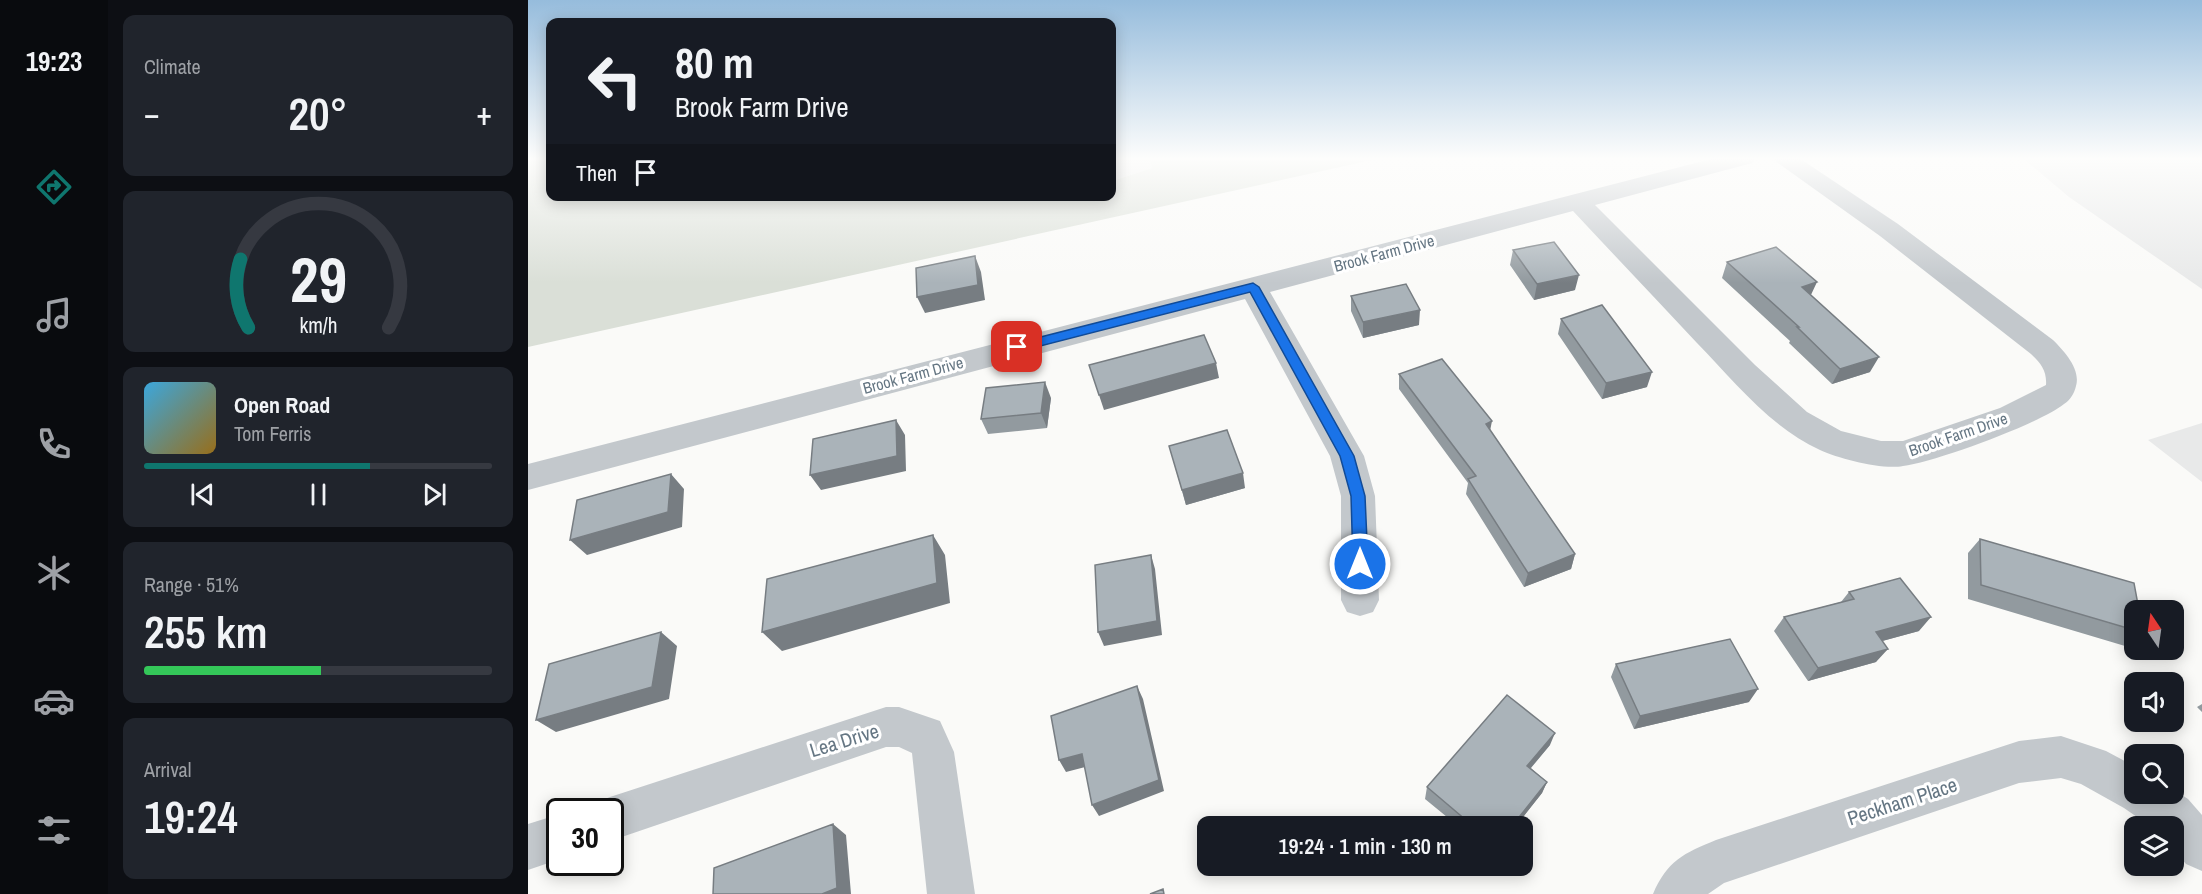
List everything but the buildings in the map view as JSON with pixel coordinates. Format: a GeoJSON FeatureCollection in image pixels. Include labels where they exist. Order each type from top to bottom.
{"type":"FeatureCollection","features":[{"type":"Feature","properties":{"kind":"street","name":"Brook Farm Drive"},"geometry":{"type":"LineString","coordinates":[[528,477],[1587,200]]}},
{"type":"Feature","properties":{"kind":"street","name":"Brook Farm Drive"},"geometry":{"type":"LineString","coordinates":[[1578,202],[1744,373],[1796,420],[1831,441],[1881,454],[1903,454],[2036,406],[2058,393],[2061,386],[2060,370],[2052,356],[1889,230],[1844,200]]}},
{"type":"Feature","properties":{"kind":"street"},"geometry":{"type":"LineString","coordinates":[[1253,287],[1347,456],[1358,496],[1360,600]]}},
{"type":"Feature","properties":{"kind":"street","name":"Lea Drive"},"geometry":{"type":"LineString","coordinates":[[624,814],[829,744],[886,727],[899,727],[925,735],[933,752],[951,894]]}},
{"type":"Feature","properties":{"kind":"street","name":"Peckham Place"},"geometry":{"type":"LineString","coordinates":[[1677,894],[1695,873],[1716,862],[2019,762],[2061,757],[2091,765],[2124,784]]}},
{"type":"Feature","properties":{"kind":"street"},"geometry":{"type":"LineString","coordinates":[[2155,804],[2172,815],[2202,848]]}},
{"type":"Feature","properties":{"kind":"street"},"geometry":{"type":"LineString","coordinates":[[528,847],[546,841]]}},
{"type":"Feature","properties":{"kind":"shaded area"},"geometry":{"type":"Polygon","coordinates":[[[528,200],[1193,200],[528,347],[528,200]]]}},
{"type":"Feature","properties":{"kind":"shaded area"},"geometry":{"type":"Polygon","coordinates":[[[2073,200],[2202,200],[2202,289],[2073,200]]]}},
{"type":"Feature","properties":{"kind":"shaded area"},"geometry":{"type":"Polygon","coordinates":[[[2202,423],[2202,482],[2148,440],[2202,423]]]}},
{"type":"Feature","properties":{"kind":"route"},"geometry":{"type":"LineString","coordinates":[[1017,347],[1253,287],[1347,456],[1358,496],[1360,564]]}}]}
